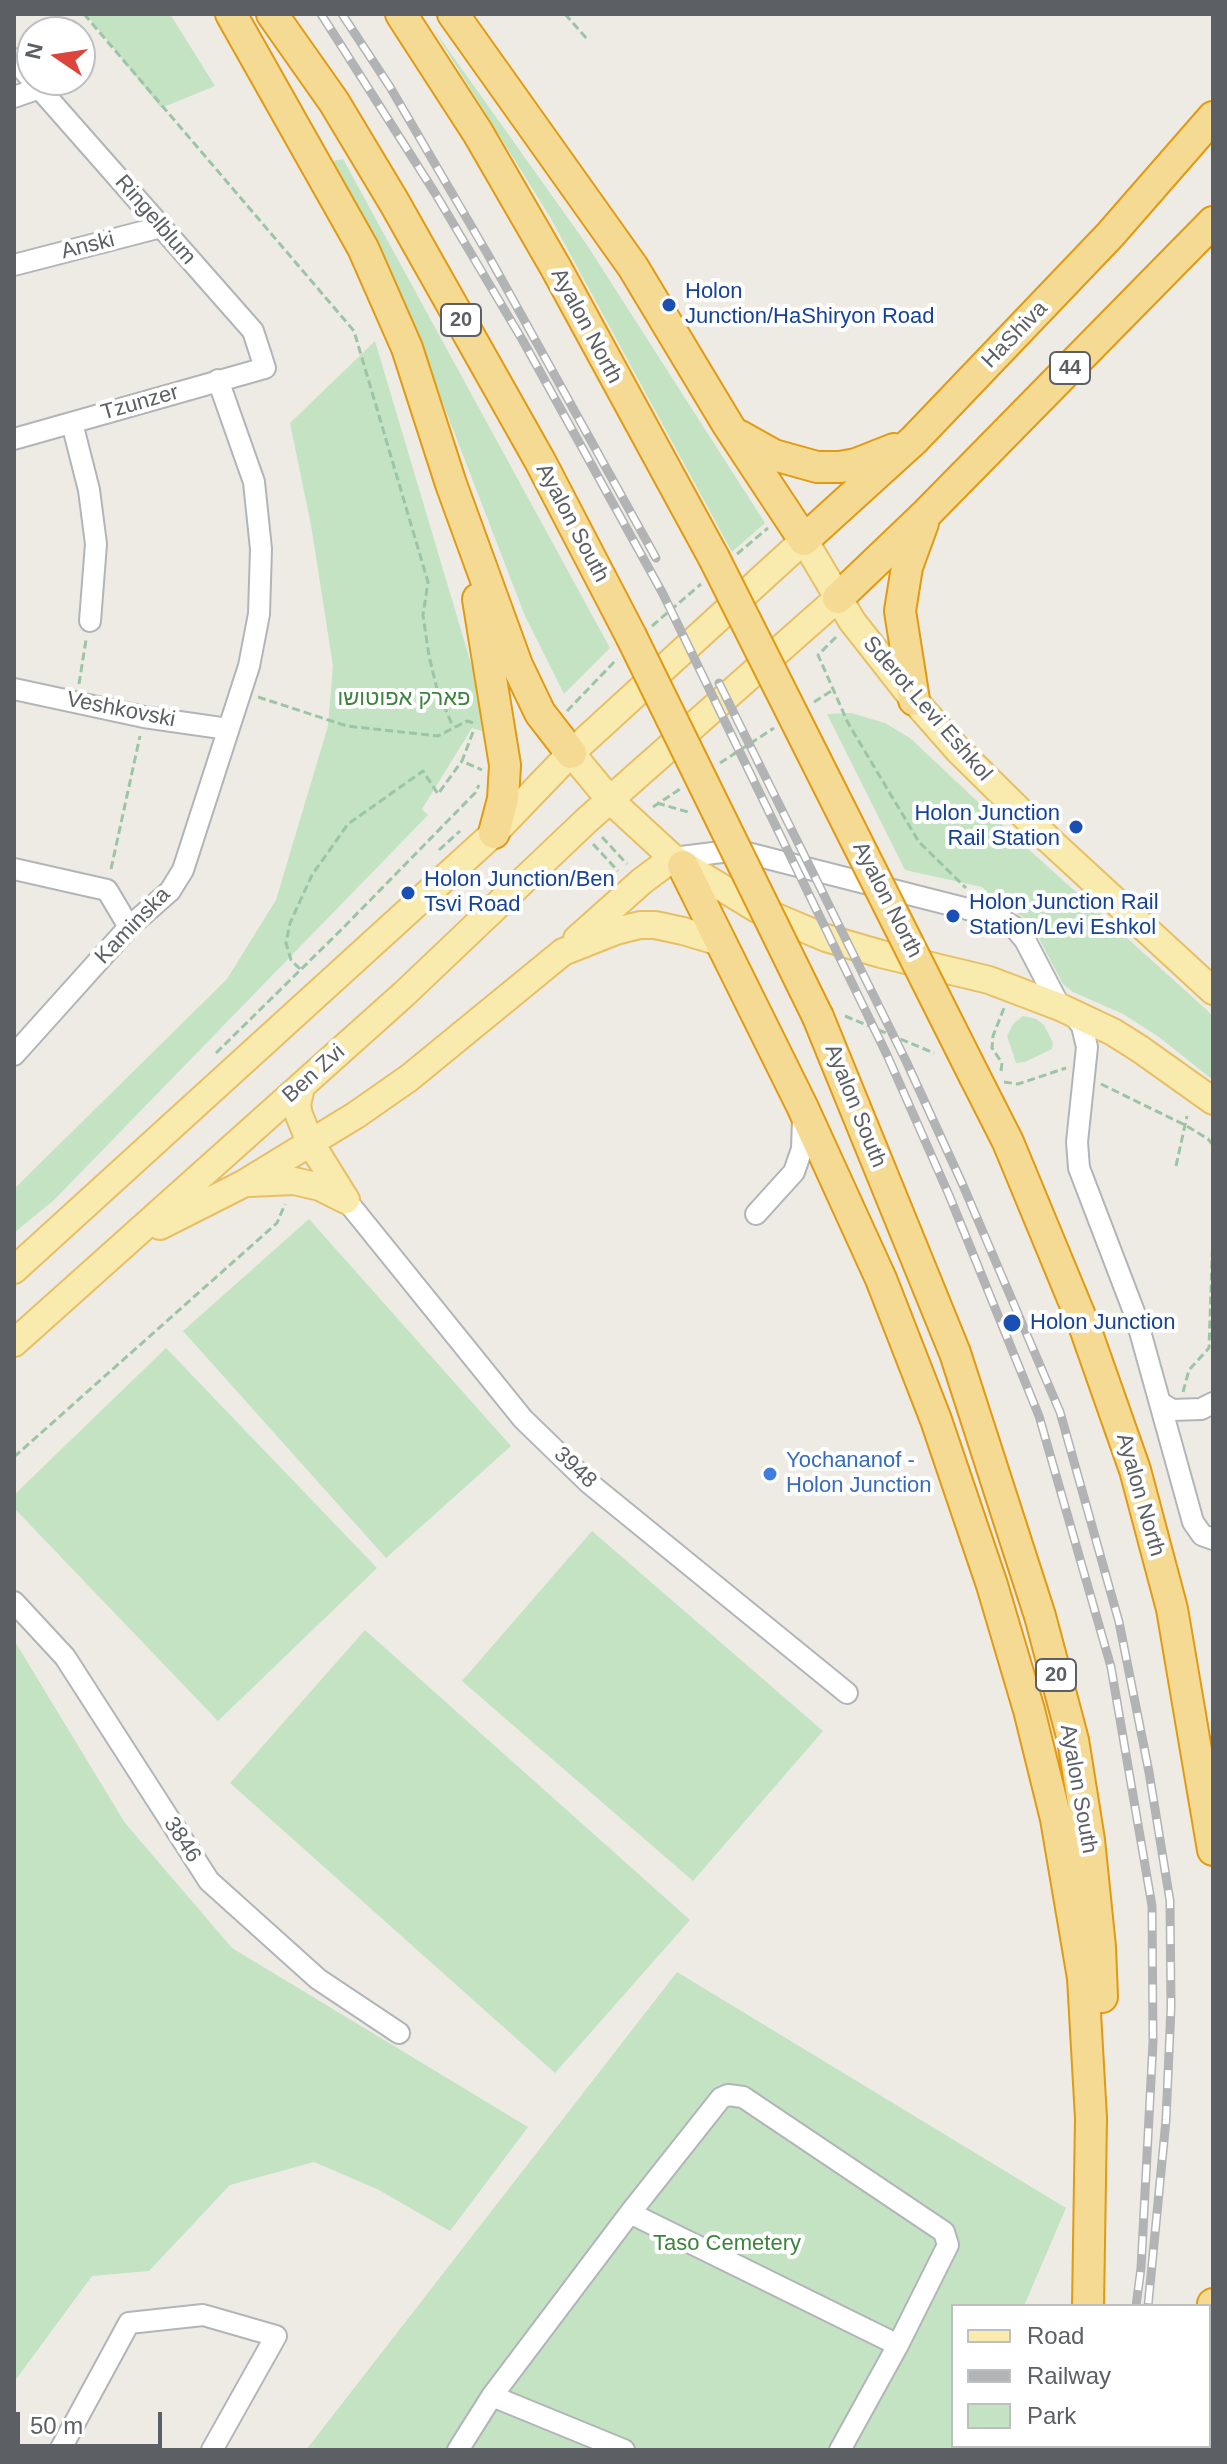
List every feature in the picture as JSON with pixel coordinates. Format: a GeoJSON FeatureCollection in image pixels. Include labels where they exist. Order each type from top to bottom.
{"type":"FeatureCollection","features":[{"type":"Feature","properties":{"kind":"highway"},"geometry":{"type":"LineString","coordinates":[[231,14],[363,248],[407,348],[451,484],[517,665],[540,713],[571,753]]}},
{"type":"Feature","properties":{"kind":"highway","name":"Ayalon South"},"geometry":{"type":"LineString","coordinates":[[272,14],[334,102],[394,202],[540,461],[828,1015],[960,1368],[1040,1616],[1073,1740],[1089,1840],[1100,1947],[1104,2085],[1101,2202],[1089,2304]]}},
{"type":"Feature","properties":{"kind":"highway","name":"Ayalon North"},"geometry":{"type":"LineString","coordinates":[[401,14],[478,133],[556,268],[717,565],[987,1078],[1008,1142],[1085,1328],[1135,1470],[1172,1609],[1213,1850]]}},
{"type":"Feature","properties":{"kind":"highway"},"geometry":{"type":"LineString","coordinates":[[453,14],[633,267],[728,425],[804,540]]}},
{"type":"Feature","properties":{"kind":"highway","name":"HaShiva"},"geometry":{"type":"LineString","coordinates":[[804,540],[914,440],[1110,235],[1213,117]]}},
{"type":"Feature","properties":{"kind":"highway","name":"44"},"geometry":{"type":"LineString","coordinates":[[845,610],[927,513],[1213,222]]}},
{"type":"Feature","properties":{"kind":"highway"},"geometry":{"type":"LineString","coordinates":[[728,425],[744,439],[774,455],[817,467],[856,464],[914,440]]}},
{"type":"Feature","properties":{"kind":"highway"},"geometry":{"type":"LineString","coordinates":[[451,484],[490,662],[495,768],[503,799],[494,833]]}},
{"type":"Feature","properties":{"kind":"highway"},"geometry":{"type":"LineString","coordinates":[[914,700],[902,630],[901,597],[907,567],[927,513]]}},
{"type":"Feature","properties":{"kind":"highway"},"geometry":{"type":"LineString","coordinates":[[678,862],[723,943],[881,1279],[936,1420],[992,1585],[1029,1710],[1056,1819],[1083,1978],[1091,2118],[1089,2304]]}},
{"type":"Feature","properties":{"kind":"main road","name":"Sderot Levi Eshkol"},"geometry":{"type":"LineString","coordinates":[[804,540],[845,610],[914,700],[986,779],[1213,991]]}},
{"type":"Feature","properties":{"kind":"main road"},"geometry":{"type":"LineString","coordinates":[[14,1270],[494,833],[571,753],[804,540]]}},
{"type":"Feature","properties":{"kind":"main road","name":"44"},"geometry":{"type":"LineString","coordinates":[[610,800],[845,610]]}},
{"type":"Feature","properties":{"kind":"main road"},"geometry":{"type":"LineString","coordinates":[[571,753],[610,800],[678,862],[757,909],[802,929],[881,954],[989,980],[1066,1011],[1113,1032],[1213,1101]]}},
{"type":"Feature","properties":{"kind":"main road","name":"Ben Zvi"},"geometry":{"type":"LineString","coordinates":[[14,1343],[415,984],[610,800]]}},
{"type":"Feature","properties":{"kind":"main road"},"geometry":{"type":"LineString","coordinates":[[128,1242],[243,1184],[409,1078],[563,952],[634,889],[678,862]]}},
{"type":"Feature","properties":{"kind":"main road"},"geometry":{"type":"LineString","coordinates":[[563,952],[640,925],[683,931],[723,943]]}},
{"type":"Feature","properties":{"kind":"main road"},"geometry":{"type":"LineString","coordinates":[[301,1087],[297,1105],[299,1115],[310,1142],[346,1200]]}},
{"type":"Feature","properties":{"kind":"main road"},"geometry":{"type":"LineString","coordinates":[[243,1184],[294,1181],[320,1187],[346,1200]]}},
{"type":"Feature","properties":{"kind":"street","name":"Ringelblum"},"geometry":{"type":"LineString","coordinates":[[46,96],[253,331],[265,368]]}},
{"type":"Feature","properties":{"kind":"street","name":"Anski"},"geometry":{"type":"LineString","coordinates":[[14,265],[161,227]]}},
{"type":"Feature","properties":{"kind":"street","name":"Tzunzer"},"geometry":{"type":"LineString","coordinates":[[14,439],[265,368]]}},
{"type":"Feature","properties":{"kind":"street","name":"Kaminska"},"geometry":{"type":"LineString","coordinates":[[14,1055],[129,927],[170,891],[183,870],[249,666],[259,614],[261,549],[254,482],[218,380]]}},
{"type":"Feature","properties":{"kind":"street"},"geometry":{"type":"LineString","coordinates":[[72,423],[89,490],[96,544],[90,621]]}},
{"type":"Feature","properties":{"kind":"street","name":"Veshkovski"},"geometry":{"type":"LineString","coordinates":[[14,689],[144,717],[228,729]]}},
{"type":"Feature","properties":{"kind":"street"},"geometry":{"type":"LineString","coordinates":[[678,862],[714,852],[747,853],[990,915],[1009,923],[1018,931],[1066,1011],[1082,1026],[1087,1047],[1077,1142],[1079,1168],[1136,1317],[1193,1522],[1202,1535],[1213,1539]]}},
{"type":"Feature","properties":{"kind":"street"},"geometry":{"type":"LineString","coordinates":[[14,869],[107,890],[129,927]]}},
{"type":"Feature","properties":{"kind":"street"},"geometry":{"type":"LineString","coordinates":[[756,1214],[788,1180],[798,1161],[803,1137],[802,1106]]}},
{"type":"Feature","properties":{"kind":"street","name":"3948"},"geometry":{"type":"LineString","coordinates":[[346,1200],[523,1419],[589,1483],[847,1693]]}},
{"type":"Feature","properties":{"kind":"street"},"geometry":{"type":"LineString","coordinates":[[1161,1403],[1172,1410],[1201,1409],[1213,1403]]}},
{"type":"Feature","properties":{"kind":"street","name":"3846"},"geometry":{"type":"LineString","coordinates":[[14,1602],[65,1657],[209,1881],[318,1979],[399,2033]]}},
{"type":"Feature","properties":{"kind":"street"},"geometry":{"type":"LineString","coordinates":[[458,2450],[492,2396],[630,2213],[721,2098],[728,2095],[743,2097],[944,2232],[948,2245],[840,2450]]}},
{"type":"Feature","properties":{"kind":"street"},"geometry":{"type":"LineString","coordinates":[[630,2213],[898,2345]]}},
{"type":"Feature","properties":{"kind":"street"},"geometry":{"type":"LineString","coordinates":[[60,2450],[129,2323],[203,2315],[276,2336],[212,2450]]}},
{"type":"Feature","properties":{"kind":"street"},"geometry":{"type":"LineString","coordinates":[[492,2396],[624,2450]]}},
{"type":"Feature","properties":{"kind":"path"},"geometry":{"type":"LineString","coordinates":[[84,14],[354,331],[428,582],[423,615],[429,656],[437,689],[453,727]]}},
{"type":"Feature","properties":{"kind":"path"},"geometry":{"type":"LineString","coordinates":[[565,14],[588,40]]}},
{"type":"Feature","properties":{"kind":"path"},"geometry":{"type":"LineString","coordinates":[[552,729],[633,640],[717,565],[786,513]]}},
{"type":"Feature","properties":{"kind":"path"},"geometry":{"type":"LineString","coordinates":[[845,610],[818,655],[848,723],[919,842],[990,915]]}},
{"type":"Feature","properties":{"kind":"path"},"geometry":{"type":"LineString","coordinates":[[76,702],[90,621]]}},
{"type":"Feature","properties":{"kind":"path"},"geometry":{"type":"LineString","coordinates":[[808,706],[833,690]]}},
{"type":"Feature","properties":{"kind":"path"},"geometry":{"type":"LineString","coordinates":[[241,692],[347,726],[438,736],[467,721],[476,724],[462,761],[438,794],[423,771],[348,824],[312,875],[290,923],[286,943],[291,960],[301,971]]}},
{"type":"Feature","properties":{"kind":"path"},"geometry":{"type":"LineString","coordinates":[[107,890],[144,717]]}},
{"type":"Feature","properties":{"kind":"path"},"geometry":{"type":"LineString","coordinates":[[720,763],[783,722]]}},
{"type":"Feature","properties":{"kind":"path"},"geometry":{"type":"LineString","coordinates":[[343,928],[475,793],[495,768],[462,761]]}},
{"type":"Feature","properties":{"kind":"path"},"geometry":{"type":"LineString","coordinates":[[657,803],[682,787]]}},
{"type":"Feature","properties":{"kind":"path"},"geometry":{"type":"LineString","coordinates":[[578,828],[634,889]]}},
{"type":"Feature","properties":{"kind":"path"},"geometry":{"type":"LineString","coordinates":[[431,858],[462,830]]}},
{"type":"Feature","properties":{"kind":"path"},"geometry":{"type":"LineString","coordinates":[[828,1015],[940,1055]]}},
{"type":"Feature","properties":{"kind":"path"},"geometry":{"type":"LineString","coordinates":[[987,1078],[1018,1084],[1066,1067],[1185,1125],[1213,1145]]}},
{"type":"Feature","properties":{"kind":"path"},"geometry":{"type":"LineString","coordinates":[[1176,1166],[1187,1116]]}},
{"type":"Feature","properties":{"kind":"path"},"geometry":{"type":"LineString","coordinates":[[14,1457],[277,1223]]}},
{"type":"Feature","properties":{"kind":"path"},"geometry":{"type":"LineString","coordinates":[[1183,1393],[1189,1370],[1209,1348],[1213,1232]]}},
{"type":"Feature","properties":{"kind":"green space"},"geometry":{"type":"Polygon","coordinates":[[[86,14],[170,14],[215,86],[161,108],[96,27],[96,16],[86,14]]]}},
{"type":"Feature","properties":{"kind":"green space"},"geometry":{"type":"Polygon","coordinates":[[[432,27],[587,245],[765,523],[732,552],[550,217],[432,27]]]}},
{"type":"Feature","properties":{"kind":"green space"},"geometry":{"type":"Polygon","coordinates":[[[343,159],[610,648],[564,694],[525,616],[419,341],[333,161],[343,159]]]}},
{"type":"Feature","properties":{"kind":"green space","name":"פארק אפוטושו"},"geometry":{"type":"Polygon","coordinates":[[[375,341],[475,677],[482,731],[472,728],[422,809],[428,815],[54,1200],[14,1233],[14,1189],[227,979],[276,900],[328,726],[333,666],[311,525],[290,423],[375,341]]]}},
{"type":"Feature","properties":{"kind":"green space"},"geometry":{"type":"Polygon","coordinates":[[[851,713],[885,723],[910,738],[1208,1011],[1213,1017],[1213,1080],[1159,1037],[1123,1014],[1073,992],[1063,984],[1033,927],[1022,916],[999,904],[982,887],[905,870],[827,714],[851,713]]]}},
{"type":"Feature","properties":{"kind":"green space"},"geometry":{"type":"Polygon","coordinates":[[[1023,1016],[1044,1025],[1053,1043],[1052,1049],[1016,1063],[1007,1036],[1013,1024],[1023,1016]]]}},
{"type":"Feature","properties":{"kind":"green space"},"geometry":{"type":"Polygon","coordinates":[[[309,1219],[511,1446],[386,1558],[183,1331],[309,1219]]]}},
{"type":"Feature","properties":{"kind":"green space"},"geometry":{"type":"Polygon","coordinates":[[[166,1348],[377,1568],[218,1721],[14,1508],[14,1495],[166,1348]]]}},
{"type":"Feature","properties":{"kind":"green space"},"geometry":{"type":"Polygon","coordinates":[[[592,1531],[823,1731],[693,1881],[462,1681],[592,1531]]]}},
{"type":"Feature","properties":{"kind":"green space"},"geometry":{"type":"Polygon","coordinates":[[[365,1630],[690,1920],[555,2073],[230,1783],[365,1630]]]}},
{"type":"Feature","properties":{"kind":"green space"},"geometry":{"type":"Polygon","coordinates":[[[14,1640],[125,1823],[232,1948],[528,2127],[450,2231],[379,2190],[314,2162],[230,2185],[149,2271],[92,2276],[14,2382],[14,1640]]]}},
{"type":"Feature","properties":{"kind":"green space","name":"Taso Cemetery"},"geometry":{"type":"Polygon","coordinates":[[[677,1972],[1066,2208],[1025,2304],[951,2304],[951,2448],[961,2450],[306,2450],[677,1972]]]}},
{"type":"Feature","properties":{"kind":"railway"},"geometry":{"type":"LineString","coordinates":[[321,14],[435,193],[523,341],[663,594],[887,1055],[949,1195],[1039,1416],[1111,1667],[1152,1906],[1153,2042],[1141,2268],[1136,2304]]}},
{"type":"Feature","properties":{"kind":"railway"},"geometry":{"type":"LineString","coordinates":[[342,14],[390,87],[487,253],[656,558]]}},
{"type":"Feature","properties":{"kind":"railway"},"geometry":{"type":"LineString","coordinates":[[719,683],[906,1061],[1060,1412],[1119,1622],[1149,1772],[1170,1901],[1171,2007],[1166,2120],[1148,2304]]}},
{"type":"Feature","properties":{"kind":"place","name":"Holon Junction/HaShiryon Road"},"geometry":{"type":"Point","coordinates":[669,305]}},
{"type":"Feature","properties":{"kind":"place","name":"Holon Junction Rail Station"},"geometry":{"type":"Point","coordinates":[1076,827]}},
{"type":"Feature","properties":{"kind":"place","name":"Holon Junction/Ben Tsvi Road"},"geometry":{"type":"Point","coordinates":[408,893]}},
{"type":"Feature","properties":{"kind":"place","name":"Holon Junction Rail Station/Levi Eshkol"},"geometry":{"type":"Point","coordinates":[953,916]}},
{"type":"Feature","properties":{"kind":"place","name":"Holon Junction"},"geometry":{"type":"Point","coordinates":[1012,1323]}},
{"type":"Feature","properties":{"kind":"place","name":"Yochananof - Holon Junction"},"geometry":{"type":"Point","coordinates":[770,1474]}}]}
